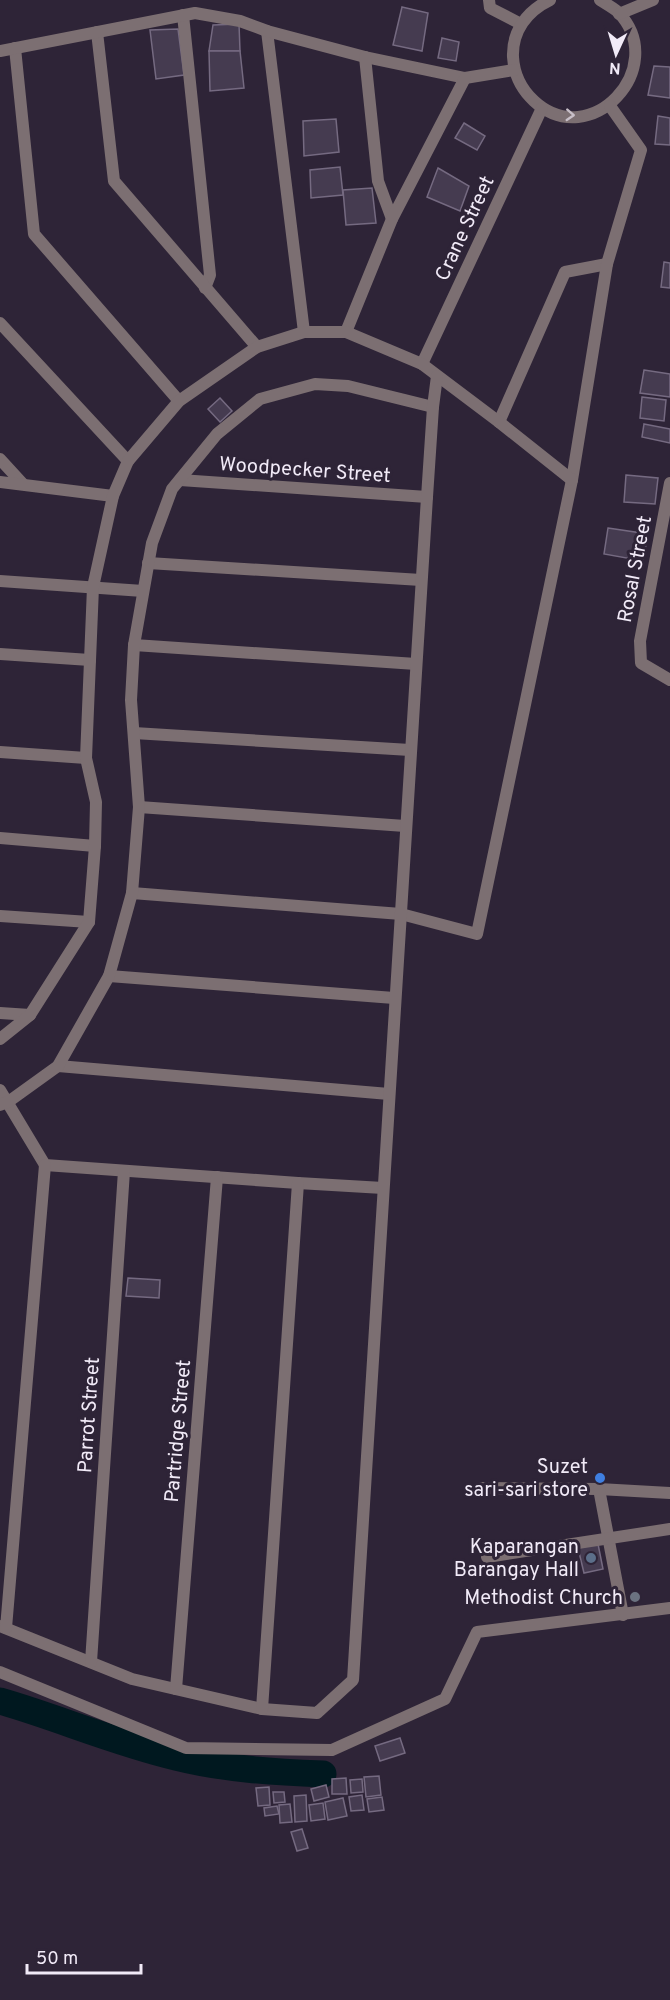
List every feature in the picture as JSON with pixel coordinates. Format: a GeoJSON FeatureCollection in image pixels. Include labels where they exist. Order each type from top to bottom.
{"type":"FeatureCollection","features":[{"type":"Feature","properties":{"kind":"street"},"geometry":{"type":"LineString","coordinates":[[489,0],[490,8],[521,24]]}},
{"type":"Feature","properties":{"kind":"street"},"geometry":{"type":"LineString","coordinates":[[550,0],[536,7],[521,24],[513,46],[514,70],[524,92],[542,108],[564,117],[588,116],[610,106],[628,86],[636,62],[633,36],[619,14],[600,0]]}},
{"type":"Feature","properties":{"kind":"street"},"geometry":{"type":"LineString","coordinates":[[619,14],[653,0]]}},
{"type":"Feature","properties":{"kind":"street"},"geometry":{"type":"LineString","coordinates":[[0,51],[195,13],[240,21],[267,32],[365,57],[465,78],[514,70]]}},
{"type":"Feature","properties":{"kind":"street"},"geometry":{"type":"LineString","coordinates":[[183,15],[210,275],[205,288]]}},
{"type":"Feature","properties":{"kind":"street"},"geometry":{"type":"LineString","coordinates":[[97,32],[114,181],[257,347]]}},
{"type":"Feature","properties":{"kind":"street"},"geometry":{"type":"LineString","coordinates":[[267,32],[304,332]]}},
{"type":"Feature","properties":{"kind":"street"},"geometry":{"type":"LineString","coordinates":[[15,48],[34,234],[178,401]]}},
{"type":"Feature","properties":{"kind":"street"},"geometry":{"type":"LineString","coordinates":[[365,57],[378,181],[392,219]]}},
{"type":"Feature","properties":{"kind":"street"},"geometry":{"type":"LineString","coordinates":[[346,332],[392,219],[465,78]]}},
{"type":"Feature","properties":{"kind":"street"},"geometry":{"type":"LineString","coordinates":[[132,893],[400,914],[477,934],[572,480],[607,264],[641,150],[610,106]]}},
{"type":"Feature","properties":{"kind":"street","name":"Crane Street"},"geometry":{"type":"LineString","coordinates":[[422,364],[542,108]]}},
{"type":"Feature","properties":{"kind":"street"},"geometry":{"type":"LineString","coordinates":[[499,422],[566,272],[607,264]]}},
{"type":"Feature","properties":{"kind":"street"},"geometry":{"type":"LineString","coordinates":[[0,323],[128,461]]}},
{"type":"Feature","properties":{"kind":"street"},"geometry":{"type":"LineString","coordinates":[[0,1039],[30,1015],[89,922],[96,802],[86,758],[93,587],[113,496],[128,461],[178,401],[257,347],[304,332],[346,332],[422,364],[572,480]]}},
{"type":"Feature","properties":{"kind":"street"},"geometry":{"type":"LineString","coordinates":[[0,1090],[4,1104],[45,1165],[3,1627],[132,1679],[262,1709],[317,1713],[353,1680],[426,497],[437,376]]}},
{"type":"Feature","properties":{"kind":"street"},"geometry":{"type":"LineString","coordinates":[[4,1104],[58,1065],[109,976],[132,893],[139,807],[131,700],[134,645],[152,543],[172,489],[217,434],[260,399],[315,384],[348,386],[433,407]]}},
{"type":"Feature","properties":{"kind":"street"},"geometry":{"type":"LineString","coordinates":[[0,459],[22,483]]}},
{"type":"Feature","properties":{"kind":"street","name":"Woodpecker Street"},"geometry":{"type":"LineString","coordinates":[[180,480],[426,497]]}},
{"type":"Feature","properties":{"kind":"street"},"geometry":{"type":"LineString","coordinates":[[0,482],[113,496]]}},
{"type":"Feature","properties":{"kind":"street","name":"Rosal Street"},"geometry":{"type":"LineString","coordinates":[[670,483],[640,641],[641,663],[670,680]]}},
{"type":"Feature","properties":{"kind":"street"},"geometry":{"type":"LineString","coordinates":[[148,563],[421,580]]}},
{"type":"Feature","properties":{"kind":"street"},"geometry":{"type":"LineString","coordinates":[[0,581],[143,591]]}},
{"type":"Feature","properties":{"kind":"street"},"geometry":{"type":"LineString","coordinates":[[134,645],[416,664]]}},
{"type":"Feature","properties":{"kind":"street"},"geometry":{"type":"LineString","coordinates":[[0,654],[90,660]]}},
{"type":"Feature","properties":{"kind":"street"},"geometry":{"type":"LineString","coordinates":[[134,733],[410,750]]}},
{"type":"Feature","properties":{"kind":"street"},"geometry":{"type":"LineString","coordinates":[[0,752],[86,758]]}},
{"type":"Feature","properties":{"kind":"street"},"geometry":{"type":"LineString","coordinates":[[139,807],[405,826]]}},
{"type":"Feature","properties":{"kind":"street"},"geometry":{"type":"LineString","coordinates":[[0,838],[95,846]]}},
{"type":"Feature","properties":{"kind":"street"},"geometry":{"type":"LineString","coordinates":[[0,916],[89,922]]}},
{"type":"Feature","properties":{"kind":"street"},"geometry":{"type":"LineString","coordinates":[[109,976],[394,998]]}},
{"type":"Feature","properties":{"kind":"street"},"geometry":{"type":"LineString","coordinates":[[0,1013],[30,1015]]}},
{"type":"Feature","properties":{"kind":"street"},"geometry":{"type":"LineString","coordinates":[[58,1065],[389,1094]]}},
{"type":"Feature","properties":{"kind":"street"},"geometry":{"type":"LineString","coordinates":[[45,1165],[383,1188]]}},
{"type":"Feature","properties":{"kind":"street","name":"Parrot Street"},"geometry":{"type":"LineString","coordinates":[[91,1662],[124,1170]]}},
{"type":"Feature","properties":{"kind":"street","name":"Partridge Street"},"geometry":{"type":"LineString","coordinates":[[176,1689],[217,1177]]}},
{"type":"Feature","properties":{"kind":"street"},"geometry":{"type":"LineString","coordinates":[[262,1709],[298,1184]]}},
{"type":"Feature","properties":{"kind":"street"},"geometry":{"type":"LineString","coordinates":[[482,1488],[599,1489],[670,1493]]}},
{"type":"Feature","properties":{"kind":"street"},"geometry":{"type":"LineString","coordinates":[[599,1489],[623,1615]]}},
{"type":"Feature","properties":{"kind":"street"},"geometry":{"type":"LineString","coordinates":[[487,1557],[670,1529]]}},
{"type":"Feature","properties":{"kind":"street"},"geometry":{"type":"LineString","coordinates":[[0,1672],[186,1748],[332,1750],[445,1699],[477,1632],[670,1608]]}},
{"type":"Feature","properties":{"kind":"building"},"geometry":{"type":"Polygon","coordinates":[[[402,7],[428,13],[422,51],[393,45],[402,7]]]}},
{"type":"Feature","properties":{"kind":"building"},"geometry":{"type":"Polygon","coordinates":[[[239,24],[240,51],[209,51],[213,25],[239,24]]]}},
{"type":"Feature","properties":{"kind":"building"},"geometry":{"type":"Polygon","coordinates":[[[178,29],[184,75],[156,79],[150,30],[178,29]]]}},
{"type":"Feature","properties":{"kind":"building"},"geometry":{"type":"Polygon","coordinates":[[[442,38],[459,42],[456,61],[438,58],[442,38]]]}},
{"type":"Feature","properties":{"kind":"building"},"geometry":{"type":"Polygon","coordinates":[[[209,51],[240,51],[244,88],[210,91],[209,51]]]}},
{"type":"Feature","properties":{"kind":"building"},"geometry":{"type":"Polygon","coordinates":[[[654,66],[670,67],[670,98],[648,95],[654,66]]]}},
{"type":"Feature","properties":{"kind":"building"},"geometry":{"type":"Polygon","coordinates":[[[658,116],[670,118],[670,145],[655,144],[658,116]]]}},
{"type":"Feature","properties":{"kind":"building"},"geometry":{"type":"Polygon","coordinates":[[[336,119],[339,152],[304,156],[303,121],[336,119]]]}},
{"type":"Feature","properties":{"kind":"building"},"geometry":{"type":"Polygon","coordinates":[[[464,123],[485,136],[477,150],[455,138],[464,123]]]}},
{"type":"Feature","properties":{"kind":"building"},"geometry":{"type":"Polygon","coordinates":[[[340,167],[343,195],[311,198],[310,170],[340,167]]]}},
{"type":"Feature","properties":{"kind":"building"},"geometry":{"type":"Polygon","coordinates":[[[438,168],[469,186],[460,211],[427,197],[438,168]]]}},
{"type":"Feature","properties":{"kind":"building"},"geometry":{"type":"Polygon","coordinates":[[[372,188],[376,223],[346,225],[343,190],[372,188]]]}},
{"type":"Feature","properties":{"kind":"building"},"geometry":{"type":"Polygon","coordinates":[[[664,262],[670,263],[670,288],[661,287],[664,262]]]}},
{"type":"Feature","properties":{"kind":"building"},"geometry":{"type":"Polygon","coordinates":[[[644,370],[670,374],[670,397],[640,393],[644,370]]]}},
{"type":"Feature","properties":{"kind":"building"},"geometry":{"type":"Polygon","coordinates":[[[642,397],[666,400],[664,421],[640,418],[642,397]]]}},
{"type":"Feature","properties":{"kind":"building"},"geometry":{"type":"Polygon","coordinates":[[[220,398],[232,411],[220,422],[208,409],[220,398]]]}},
{"type":"Feature","properties":{"kind":"building"},"geometry":{"type":"Polygon","coordinates":[[[644,424],[670,429],[670,443],[642,437],[644,424]]]}},
{"type":"Feature","properties":{"kind":"building"},"geometry":{"type":"Polygon","coordinates":[[[626,475],[658,478],[655,504],[624,502],[626,475]]]}},
{"type":"Feature","properties":{"kind":"building"},"geometry":{"type":"Polygon","coordinates":[[[608,528],[648,534],[643,561],[604,554],[608,528]]]}},
{"type":"Feature","properties":{"kind":"building"},"geometry":{"type":"Polygon","coordinates":[[[128,1278],[160,1280],[159,1298],[126,1296],[128,1278]]]}},
{"type":"Feature","properties":{"kind":"building","name":"Kaparangan Barangay Hall"},"geometry":{"type":"Polygon","coordinates":[[[598,1544],[603,1569],[584,1573],[578,1548],[598,1544]]]}},
{"type":"Feature","properties":{"kind":"building"},"geometry":{"type":"Polygon","coordinates":[[[400,1738],[405,1753],[380,1761],[375,1746],[400,1738]]]}},
{"type":"Feature","properties":{"kind":"building"},"geometry":{"type":"Polygon","coordinates":[[[379,1776],[381,1795],[366,1797],[364,1777],[379,1776]]]}},
{"type":"Feature","properties":{"kind":"building"},"geometry":{"type":"Polygon","coordinates":[[[346,1778],[347,1794],[332,1794],[332,1779],[346,1778]]]}},
{"type":"Feature","properties":{"kind":"building"},"geometry":{"type":"Polygon","coordinates":[[[362,1779],[363,1792],[351,1793],[350,1780],[362,1779]]]}},
{"type":"Feature","properties":{"kind":"building"},"geometry":{"type":"Polygon","coordinates":[[[326,1785],[329,1797],[314,1801],[311,1789],[326,1785]]]}},
{"type":"Feature","properties":{"kind":"building"},"geometry":{"type":"Polygon","coordinates":[[[269,1787],[270,1805],[258,1806],[256,1788],[269,1787]]]}},
{"type":"Feature","properties":{"kind":"building"},"geometry":{"type":"Polygon","coordinates":[[[273,1792],[284,1792],[285,1802],[274,1803],[273,1792]]]}},
{"type":"Feature","properties":{"kind":"building"},"geometry":{"type":"Polygon","coordinates":[[[306,1795],[307,1821],[295,1822],[294,1796],[306,1795]]]}},
{"type":"Feature","properties":{"kind":"building"},"geometry":{"type":"Polygon","coordinates":[[[362,1795],[364,1810],[351,1811],[349,1797],[362,1795]]]}},
{"type":"Feature","properties":{"kind":"building"},"geometry":{"type":"Polygon","coordinates":[[[382,1797],[384,1810],[369,1812],[367,1799],[382,1797]]]}},
{"type":"Feature","properties":{"kind":"building"},"geometry":{"type":"Polygon","coordinates":[[[343,1798],[347,1816],[328,1820],[325,1802],[343,1798]]]}},
{"type":"Feature","properties":{"kind":"building"},"geometry":{"type":"Polygon","coordinates":[[[323,1803],[325,1819],[311,1821],[309,1805],[323,1803]]]}},
{"type":"Feature","properties":{"kind":"building"},"geometry":{"type":"Polygon","coordinates":[[[290,1804],[292,1822],[280,1823],[279,1805],[290,1804]]]}},
{"type":"Feature","properties":{"kind":"building"},"geometry":{"type":"Polygon","coordinates":[[[277,1806],[279,1814],[265,1816],[264,1808],[277,1806]]]}},
{"type":"Feature","properties":{"kind":"building"},"geometry":{"type":"Polygon","coordinates":[[[302,1829],[308,1848],[297,1851],[291,1832],[302,1829]]]}},
{"type":"Feature","properties":{"kind":"waterway"},"geometry":{"type":"LineString","coordinates":[[0,1701],[131,1745],[194,1761],[249,1769],[323,1774]]}},
{"type":"Feature","properties":{"kind":"place","name":"Suzet sari-sari store"},"geometry":{"type":"Point","coordinates":[600,1478]}},
{"type":"Feature","properties":{"kind":"place","name":"Kaparangan Barangay Hall"},"geometry":{"type":"Point","coordinates":[591,1558]}},
{"type":"Feature","properties":{"kind":"place","name":"Methodist Church"},"geometry":{"type":"Point","coordinates":[635,1597]}}]}
